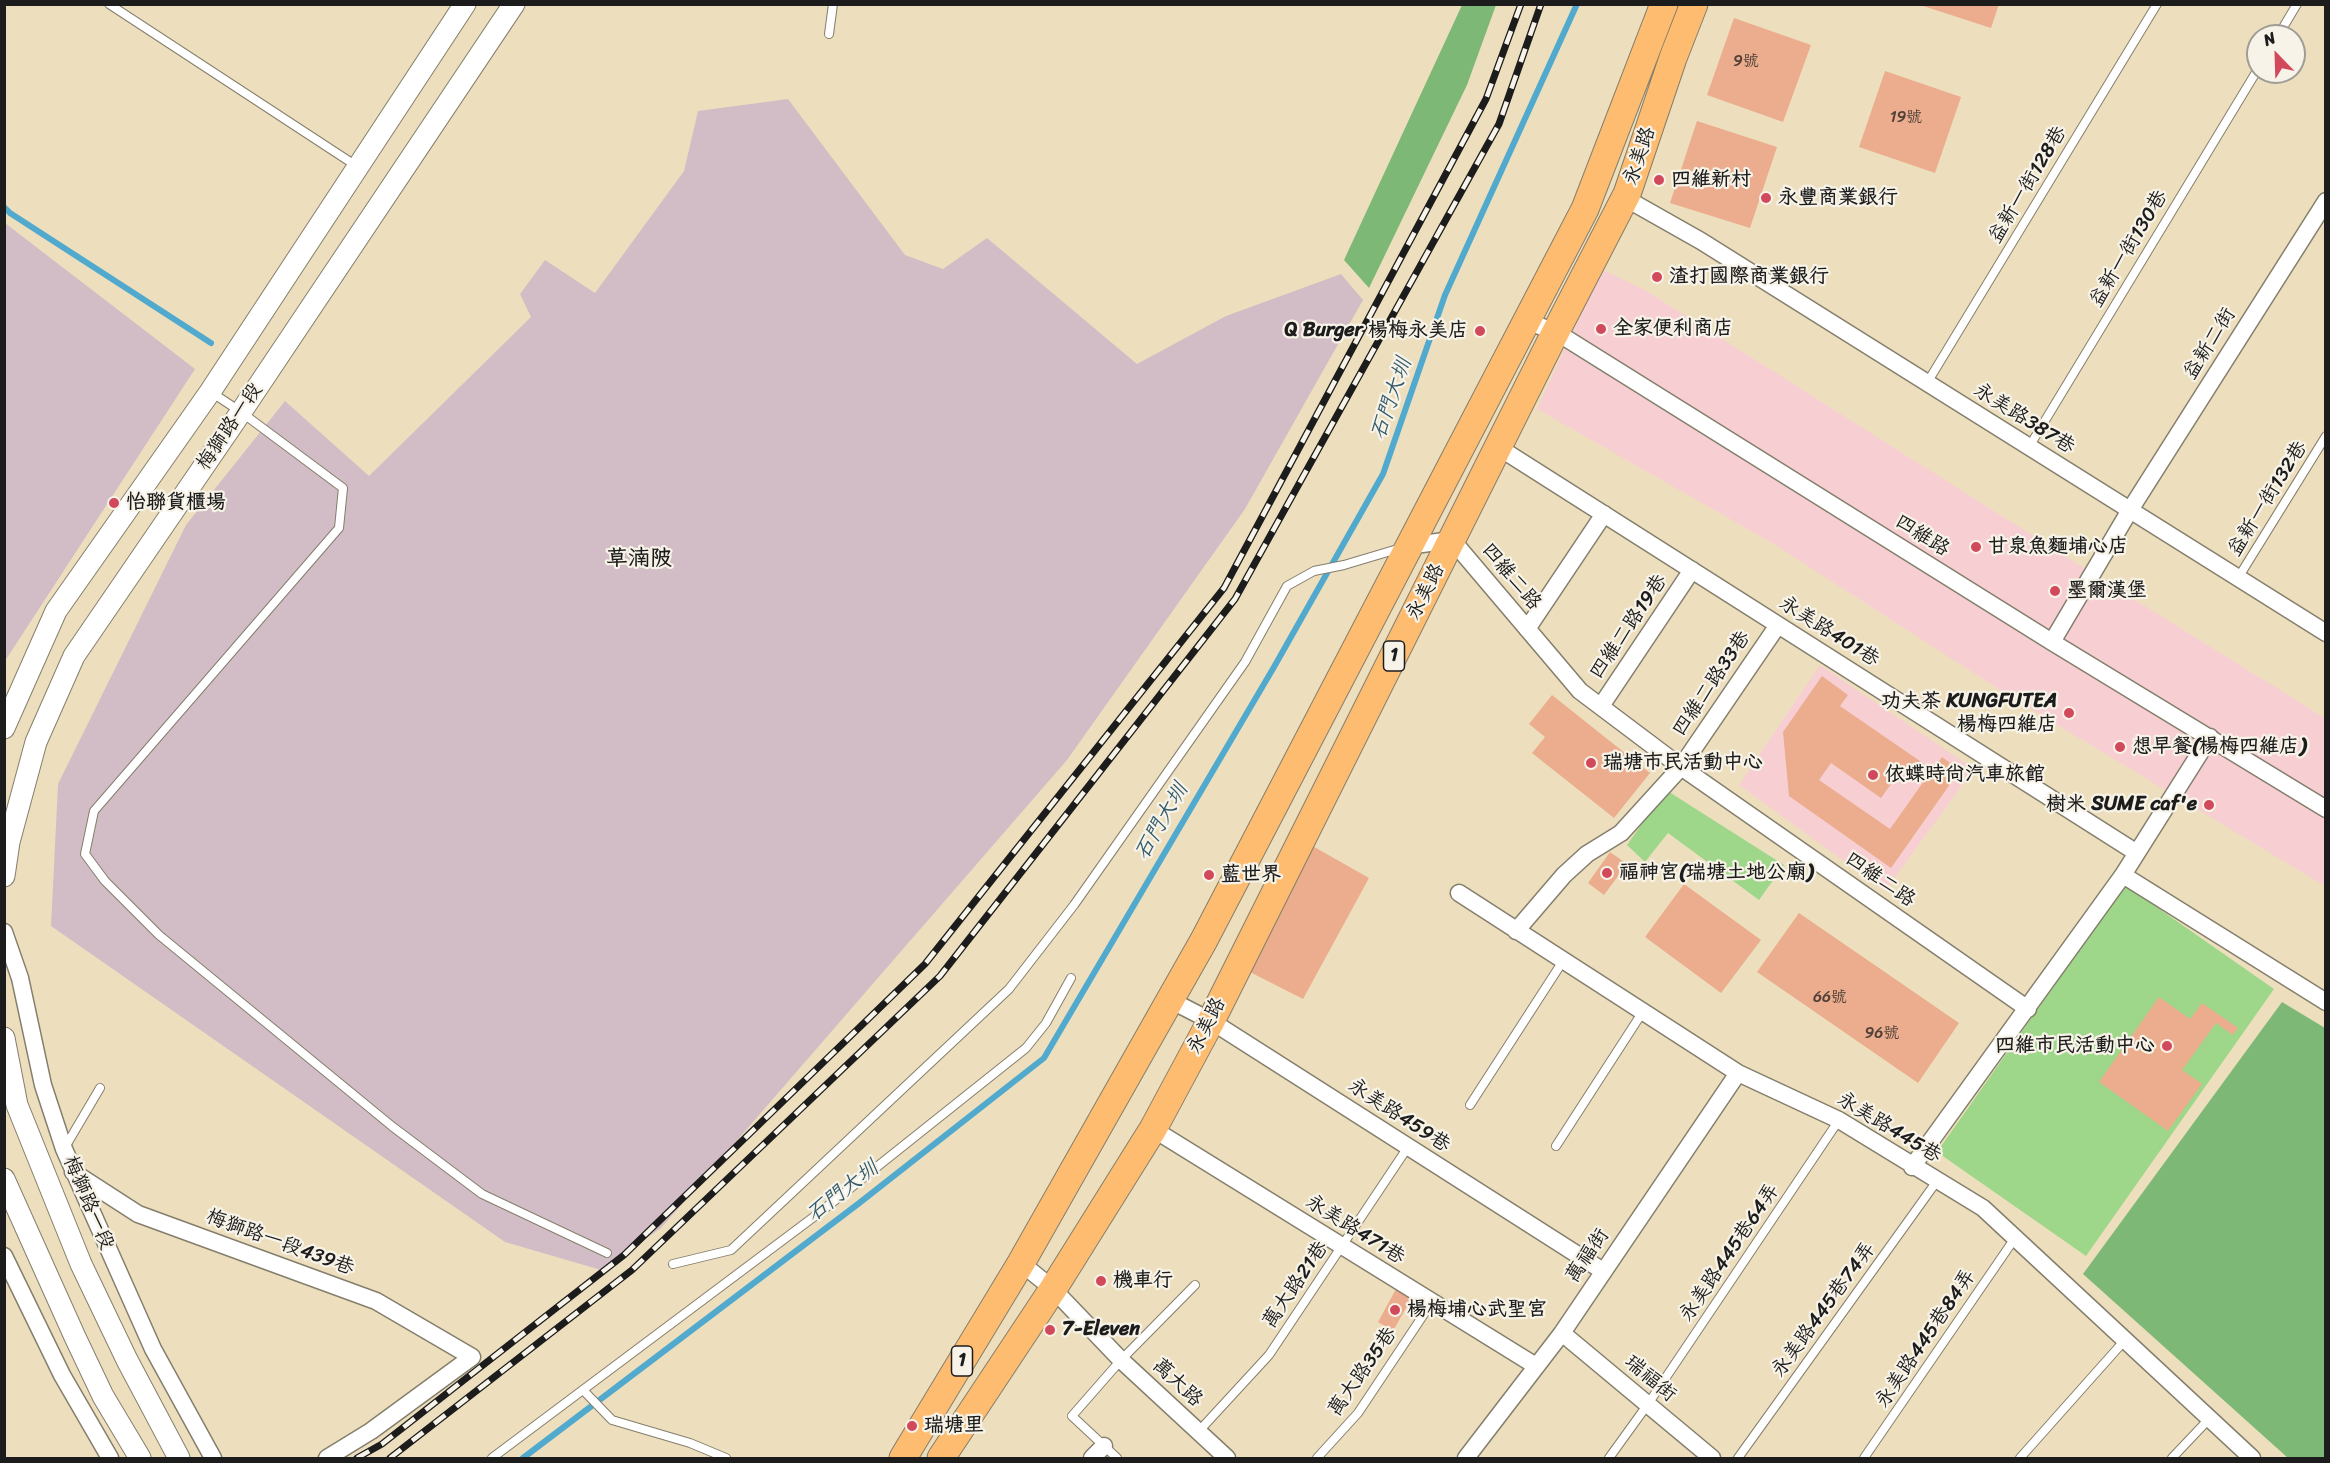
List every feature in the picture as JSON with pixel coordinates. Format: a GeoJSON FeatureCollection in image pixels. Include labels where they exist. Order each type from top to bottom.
{"type":"FeatureCollection","features":[{"type":"Feature","properties":{"kind":"main road","name":"永美路"},"geometry":{"type":"LineString","coordinates":[[1021,1263],[1209,929],[1585,208],[1664,4]]}},
{"type":"Feature","properties":{"kind":"main road","name":"永美路"},"geometry":{"type":"LineString","coordinates":[[1053,1289],[1153,1129],[1211,1021],[1625,198],[1694,4]]}},
{"type":"Feature","properties":{"kind":"main road","name":"1"},"geometry":{"type":"LineString","coordinates":[[903,1458],[1021,1263]]}},
{"type":"Feature","properties":{"kind":"main road","name":"1"},"geometry":{"type":"LineString","coordinates":[[941,1458],[1053,1289]]}},
{"type":"Feature","properties":{"kind":"street","name":"梅獅路一段"},"geometry":{"type":"LineString","coordinates":[[4,728],[56,611],[210,392],[465,4]]}},
{"type":"Feature","properties":{"kind":"street","name":"梅獅路一段"},"geometry":{"type":"LineString","coordinates":[[4,876],[9,842],[36,742],[74,656],[241,412],[514,4]]}},
{"type":"Feature","properties":{"kind":"street","name":"永美路387巷"},"geometry":{"type":"LineString","coordinates":[[1625,198],[1701,241],[2325,633]]}},
{"type":"Feature","properties":{"kind":"street","name":"益新二街"},"geometry":{"type":"LineString","coordinates":[[2052,642],[2130,510],[2325,201]]}},
{"type":"Feature","properties":{"kind":"street","name":"四維路"},"geometry":{"type":"LineString","coordinates":[[1526,321],[1556,332],[2052,642],[2325,809]]}},
{"type":"Feature","properties":{"kind":"street","name":"永美路401巷"},"geometry":{"type":"LineString","coordinates":[[1498,447],[2137,853]]}},
{"type":"Feature","properties":{"kind":"street"},"geometry":{"type":"LineString","coordinates":[[1527,629],[1604,514]]}},
{"type":"Feature","properties":{"kind":"street","name":"四維二路"},"geometry":{"type":"LineString","coordinates":[[1407,546],[1452,540],[1580,691],[1681,767],[2028,1009]]}},
{"type":"Feature","properties":{"kind":"street","name":"四維二路19巷"},"geometry":{"type":"LineString","coordinates":[[1601,706],[1692,570]]}},
{"type":"Feature","properties":{"kind":"street","name":"四維二路33巷"},"geometry":{"type":"LineString","coordinates":[[1516,931],[1564,875],[1587,854],[1621,833],[1681,767],[1778,625]]}},
{"type":"Feature","properties":{"kind":"street"},"geometry":{"type":"LineString","coordinates":[[1912,1167],[2123,875],[2210,737]]}},
{"type":"Feature","properties":{"kind":"street"},"geometry":{"type":"LineString","coordinates":[[2123,875],[2325,1002]]}},
{"type":"Feature","properties":{"kind":"street","name":"永美路445巷"},"geometry":{"type":"LineString","coordinates":[[1459,893],[1738,1073],[1839,1120],[1912,1167],[1983,1208],[2252,1458]]}},
{"type":"Feature","properties":{"kind":"street","name":"梅獅路一段"},"geometry":{"type":"LineString","coordinates":[[4,932],[20,978],[43,1085],[64,1149],[153,1349],[213,1458]]}},
{"type":"Feature","properties":{"kind":"street","name":"永美路459巷"},"geometry":{"type":"LineString","coordinates":[[1170,1000],[1211,1021],[1603,1271]]}},
{"type":"Feature","properties":{"kind":"street","name":"梅獅路一段"},"geometry":{"type":"LineString","coordinates":[[4,1038],[17,1105],[72,1242],[127,1360],[179,1458]]}},
{"type":"Feature","properties":{"kind":"street","name":"萬福街"},"geometry":{"type":"LineString","coordinates":[[1466,1458],[1562,1333],[1738,1073]]}},
{"type":"Feature","properties":{"kind":"street","name":"永美路471巷"},"geometry":{"type":"LineString","coordinates":[[1153,1129],[1536,1366]]}},
{"type":"Feature","properties":{"kind":"street","name":"梅獅路一段439巷"},"geometry":{"type":"LineString","coordinates":[[74,1172],[138,1214],[376,1300],[472,1357],[371,1431],[327,1458]]}},
{"type":"Feature","properties":{"kind":"street"},"geometry":{"type":"LineString","coordinates":[[4,1179],[103,1396],[140,1458]]}},
{"type":"Feature","properties":{"kind":"street"},"geometry":{"type":"LineString","coordinates":[[4,1256],[62,1376],[110,1458]]}},
{"type":"Feature","properties":{"kind":"street","name":"萬大路"},"geometry":{"type":"LineString","coordinates":[[1021,1263],[1053,1289],[1121,1360],[1227,1458]]}},
{"type":"Feature","properties":{"kind":"street","name":"瑞福街"},"geometry":{"type":"LineString","coordinates":[[1562,1333],[1712,1458]]}},
{"type":"Feature","properties":{"kind":"street"},"geometry":{"type":"LineString","coordinates":[[1092,1458],[1104,1446]]}},
{"type":"Feature","properties":{"kind":"lane"},"geometry":{"type":"LineString","coordinates":[[109,4],[358,167]]}},
{"type":"Feature","properties":{"kind":"lane"},"geometry":{"type":"LineString","coordinates":[[829,34],[833,4]]}},
{"type":"Feature","properties":{"kind":"lane","name":"益新一街128巷"},"geometry":{"type":"LineString","coordinates":[[1927,383],[2157,4]]}},
{"type":"Feature","properties":{"kind":"lane"},"geometry":{"type":"LineString","coordinates":[[2285,24],[2297,4]]}},
{"type":"Feature","properties":{"kind":"lane","name":"益新一街130巷"},"geometry":{"type":"LineString","coordinates":[[2029,447],[2249,84]]}},
{"type":"Feature","properties":{"kind":"lane"},"geometry":{"type":"LineString","coordinates":[[210,392],[241,412],[343,488],[339,528],[94,811],[85,854],[105,881],[159,934],[393,1126],[482,1194],[607,1253]]}},
{"type":"Feature","properties":{"kind":"lane","name":"益新一街132巷"},"geometry":{"type":"LineString","coordinates":[[2238,578],[2325,436]]}},
{"type":"Feature","properties":{"kind":"lane"},"geometry":{"type":"LineString","coordinates":[[673,1264],[731,1251],[1009,989],[1074,905],[1245,662],[1287,586],[1314,571],[1344,566],[1407,546]]}},
{"type":"Feature","properties":{"kind":"lane"},"geometry":{"type":"LineString","coordinates":[[1470,1104],[1563,961]]}},
{"type":"Feature","properties":{"kind":"lane"},"geometry":{"type":"LineString","coordinates":[[492,1458],[586,1393],[819,1213],[1026,1048],[1046,1023],[1071,978]]}},
{"type":"Feature","properties":{"kind":"lane"},"geometry":{"type":"LineString","coordinates":[[1556,1146],[1642,1013]]}},
{"type":"Feature","properties":{"kind":"lane"},"geometry":{"type":"LineString","coordinates":[[64,1149],[100,1088]]}},
{"type":"Feature","properties":{"kind":"lane","name":"永美路445巷64弄"},"geometry":{"type":"LineString","coordinates":[[1609,1458],[1648,1404],[1839,1120]]}},
{"type":"Feature","properties":{"kind":"lane","name":"萬大路21巷"},"geometry":{"type":"LineString","coordinates":[[1199,1431],[1269,1355],[1408,1147]]}},
{"type":"Feature","properties":{"kind":"lane","name":"永美路445巷74弄"},"geometry":{"type":"LineString","coordinates":[[1737,1458],[1937,1181]]}},
{"type":"Feature","properties":{"kind":"lane","name":"永美路445巷84弄"},"geometry":{"type":"LineString","coordinates":[[1864,1458],[2015,1238]]}},
{"type":"Feature","properties":{"kind":"lane"},"geometry":{"type":"LineString","coordinates":[[1117,1458],[1072,1416],[1121,1360],[1195,1285]]}},
{"type":"Feature","properties":{"kind":"lane","name":"萬大路35巷"},"geometry":{"type":"LineString","coordinates":[[1317,1458],[1358,1413],[1432,1302]]}},
{"type":"Feature","properties":{"kind":"lane"},"geometry":{"type":"LineString","coordinates":[[2020,1458],[2125,1340]]}},
{"type":"Feature","properties":{"kind":"lane"},"geometry":{"type":"LineString","coordinates":[[586,1393],[612,1420],[690,1443],[726,1458]]}},
{"type":"Feature","properties":{"kind":"lane"},"geometry":{"type":"LineString","coordinates":[[2172,1458],[2209,1419]]}},
{"type":"Feature","properties":{"kind":"shaded area"},"geometry":{"type":"Polygon","coordinates":[[[788,99],[905,255],[943,269],[987,238],[1137,364],[1226,316],[1341,274],[1363,300],[1245,509],[1067,760],[661,1228],[601,1270],[505,1242],[51,926],[58,784],[186,525],[285,401],[369,476],[531,317],[520,294],[545,260],[595,293],[684,171],[698,111],[788,99]]]}},
{"type":"Feature","properties":{"kind":"shaded area"},"geometry":{"type":"Polygon","coordinates":[[[5,223],[195,369],[5,661],[5,223]]]}},
{"type":"Feature","properties":{"kind":"shaded area"},"geometry":{"type":"Polygon","coordinates":[[[1601,269],[1645,290],[2325,718],[2325,886],[2014,699],[1772,543],[1537,409],[1601,269]]]}},
{"type":"Feature","properties":{"kind":"shaded area"},"geometry":{"type":"Polygon","coordinates":[[[1820,665],[1974,769],[1885,891],[1739,785],[1820,665]]]}},
{"type":"Feature","properties":{"kind":"green space"},"geometry":{"type":"Polygon","coordinates":[[[1462,5],[1496,5],[1467,85],[1369,288],[1344,260],[1462,5]]]}},
{"type":"Feature","properties":{"kind":"green space"},"geometry":{"type":"Polygon","coordinates":[[[1666,790],[1784,865],[1759,900],[1668,833],[1645,862],[1627,845],[1666,790]]]}},
{"type":"Feature","properties":{"kind":"green space"},"geometry":{"type":"Polygon","coordinates":[[[2125,885],[2274,989],[2086,1256],[1937,1152],[2125,885]]]}},
{"type":"Feature","properties":{"kind":"green space"},"geometry":{"type":"Polygon","coordinates":[[[2282,1002],[2325,1028],[2325,1458],[2288,1458],[2083,1274],[2282,1002]]]}},
{"type":"Feature","properties":{"kind":"building"},"geometry":{"type":"Polygon","coordinates":[[[1917,4],[1999,4],[1991,28],[1917,4]]]}},
{"type":"Feature","properties":{"kind":"building"},"geometry":{"type":"Polygon","coordinates":[[[1734,18],[1811,45],[1783,122],[1707,95],[1734,18]]]}},
{"type":"Feature","properties":{"kind":"building"},"geometry":{"type":"Polygon","coordinates":[[[1885,71],[1961,97],[1935,173],[1859,147],[1885,71]]]}},
{"type":"Feature","properties":{"kind":"building"},"geometry":{"type":"Polygon","coordinates":[[[1697,121],[1777,147],[1750,228],[1670,203],[1697,121]]]}},
{"type":"Feature","properties":{"kind":"building","name":"依蝶時尚汽車旅館"},"geometry":{"type":"Polygon","coordinates":[[[1822,676],[1848,695],[1840,706],[1933,770],[1942,757],[1960,770],[1891,868],[1789,796],[1783,732],[1822,676]],[[1831,763],[1819,780],[1890,829],[1924,781],[1903,767],[1881,798],[1831,763]]]}},
{"type":"Feature","properties":{"kind":"building","name":"瑞塘市民活動中心"},"geometry":{"type":"Polygon","coordinates":[[[1552,695],[1650,773],[1614,818],[1532,753],[1545,737],[1529,724],[1552,695]]]}},
{"type":"Feature","properties":{"kind":"building"},"geometry":{"type":"Polygon","coordinates":[[[1309,844],[1369,878],[1303,999],[1246,970],[1309,844]]]}},
{"type":"Feature","properties":{"kind":"building","name":"福神宮(瑞塘土地公廟)"},"geometry":{"type":"Polygon","coordinates":[[[1610,852],[1627,864],[1604,895],[1588,883],[1610,852]]]}},
{"type":"Feature","properties":{"kind":"building"},"geometry":{"type":"Polygon","coordinates":[[[1684,884],[1761,940],[1721,993],[1645,937],[1684,884]]]}},
{"type":"Feature","properties":{"kind":"building"},"geometry":{"type":"Polygon","coordinates":[[[1799,913],[1959,1023],[1918,1083],[1757,972],[1799,913]]]}},
{"type":"Feature","properties":{"kind":"building"},"geometry":{"type":"Polygon","coordinates":[[[2159,997],[2190,1019],[2202,1003],[2238,1028],[2233,1035],[2216,1023],[2182,1070],[2202,1084],[2168,1131],[2099,1082],[2159,997]]]}},
{"type":"Feature","properties":{"kind":"building","name":"楊梅埔心武聖宮"},"geometry":{"type":"Polygon","coordinates":[[[1396,1289],[1411,1299],[1393,1331],[1378,1322],[1396,1289]]]}},
{"type":"Feature","properties":{"kind":"waterway","name":"石門大圳"},"geometry":{"type":"LineString","coordinates":[[523,1458],[858,1204],[1044,1058],[1274,667],[1383,474],[1445,295],[1577,4]]}},
{"type":"Feature","properties":{"kind":"waterway"},"geometry":{"type":"LineString","coordinates":[[4,207],[211,343]]}},
{"type":"Feature","properties":{"kind":"railway"},"geometry":{"type":"LineString","coordinates":[[357,1458],[382,1444],[624,1255],[925,964],[1224,588],[1486,99],[1521,4]]}},
{"type":"Feature","properties":{"kind":"railway"},"geometry":{"type":"LineString","coordinates":[[390,1458],[632,1270],[940,976],[1235,599],[1499,124],[1541,4]]}},
{"type":"Feature","properties":{"kind":"place","name":"四維新村"},"geometry":{"type":"Point","coordinates":[1659,180]}},
{"type":"Feature","properties":{"kind":"place","name":"永豐商業銀行"},"geometry":{"type":"Point","coordinates":[1766,198]}},
{"type":"Feature","properties":{"kind":"place","name":"渣打國際商業銀行"},"geometry":{"type":"Point","coordinates":[1657,277]}},
{"type":"Feature","properties":{"kind":"place","name":"全家便利商店"},"geometry":{"type":"Point","coordinates":[1601,329]}},
{"type":"Feature","properties":{"kind":"place","name":"Q Burger 楊梅永美店"},"geometry":{"type":"Point","coordinates":[1480,331]}},
{"type":"Feature","properties":{"kind":"place","name":"怡聯貨櫃場"},"geometry":{"type":"Point","coordinates":[114,503]}},
{"type":"Feature","properties":{"kind":"place","name":"甘泉魚麵埔心店"},"geometry":{"type":"Point","coordinates":[1976,547]}},
{"type":"Feature","properties":{"kind":"place","name":"墨爾漢堡"},"geometry":{"type":"Point","coordinates":[2055,591]}},
{"type":"Feature","properties":{"kind":"place","name":"功夫茶 KUNGFUTEA 楊梅四維店"},"geometry":{"type":"Point","coordinates":[2069,713]}},
{"type":"Feature","properties":{"kind":"place","name":"想早餐(楊梅四維店)"},"geometry":{"type":"Point","coordinates":[2120,747]}},
{"type":"Feature","properties":{"kind":"place","name":"瑞塘市民活動中心"},"geometry":{"type":"Point","coordinates":[1591,763]}},
{"type":"Feature","properties":{"kind":"place","name":"依蝶時尚汽車旅館"},"geometry":{"type":"Point","coordinates":[1873,775]}},
{"type":"Feature","properties":{"kind":"place","name":"樹米 SUME caf'e"},"geometry":{"type":"Point","coordinates":[2209,805]}},
{"type":"Feature","properties":{"kind":"place","name":"福神宮(瑞塘土地公廟)"},"geometry":{"type":"Point","coordinates":[1607,873]}},
{"type":"Feature","properties":{"kind":"place","name":"藍世界"},"geometry":{"type":"Point","coordinates":[1209,875]}},
{"type":"Feature","properties":{"kind":"place","name":"四維市民活動中心"},"geometry":{"type":"Point","coordinates":[2167,1046]}},
{"type":"Feature","properties":{"kind":"place","name":"機車行"},"geometry":{"type":"Point","coordinates":[1101,1281]}},
{"type":"Feature","properties":{"kind":"place","name":"楊梅埔心武聖宮"},"geometry":{"type":"Point","coordinates":[1395,1310]}},
{"type":"Feature","properties":{"kind":"place","name":"7-Eleven"},"geometry":{"type":"Point","coordinates":[1050,1330]}},
{"type":"Feature","properties":{"kind":"place","name":"瑞塘里"},"geometry":{"type":"Point","coordinates":[912,1426]}},
{"type":"Feature","properties":{"kind":"district","name":"草湳陂"},"geometry":{"type":"Point","coordinates":[639,559]}}]}
